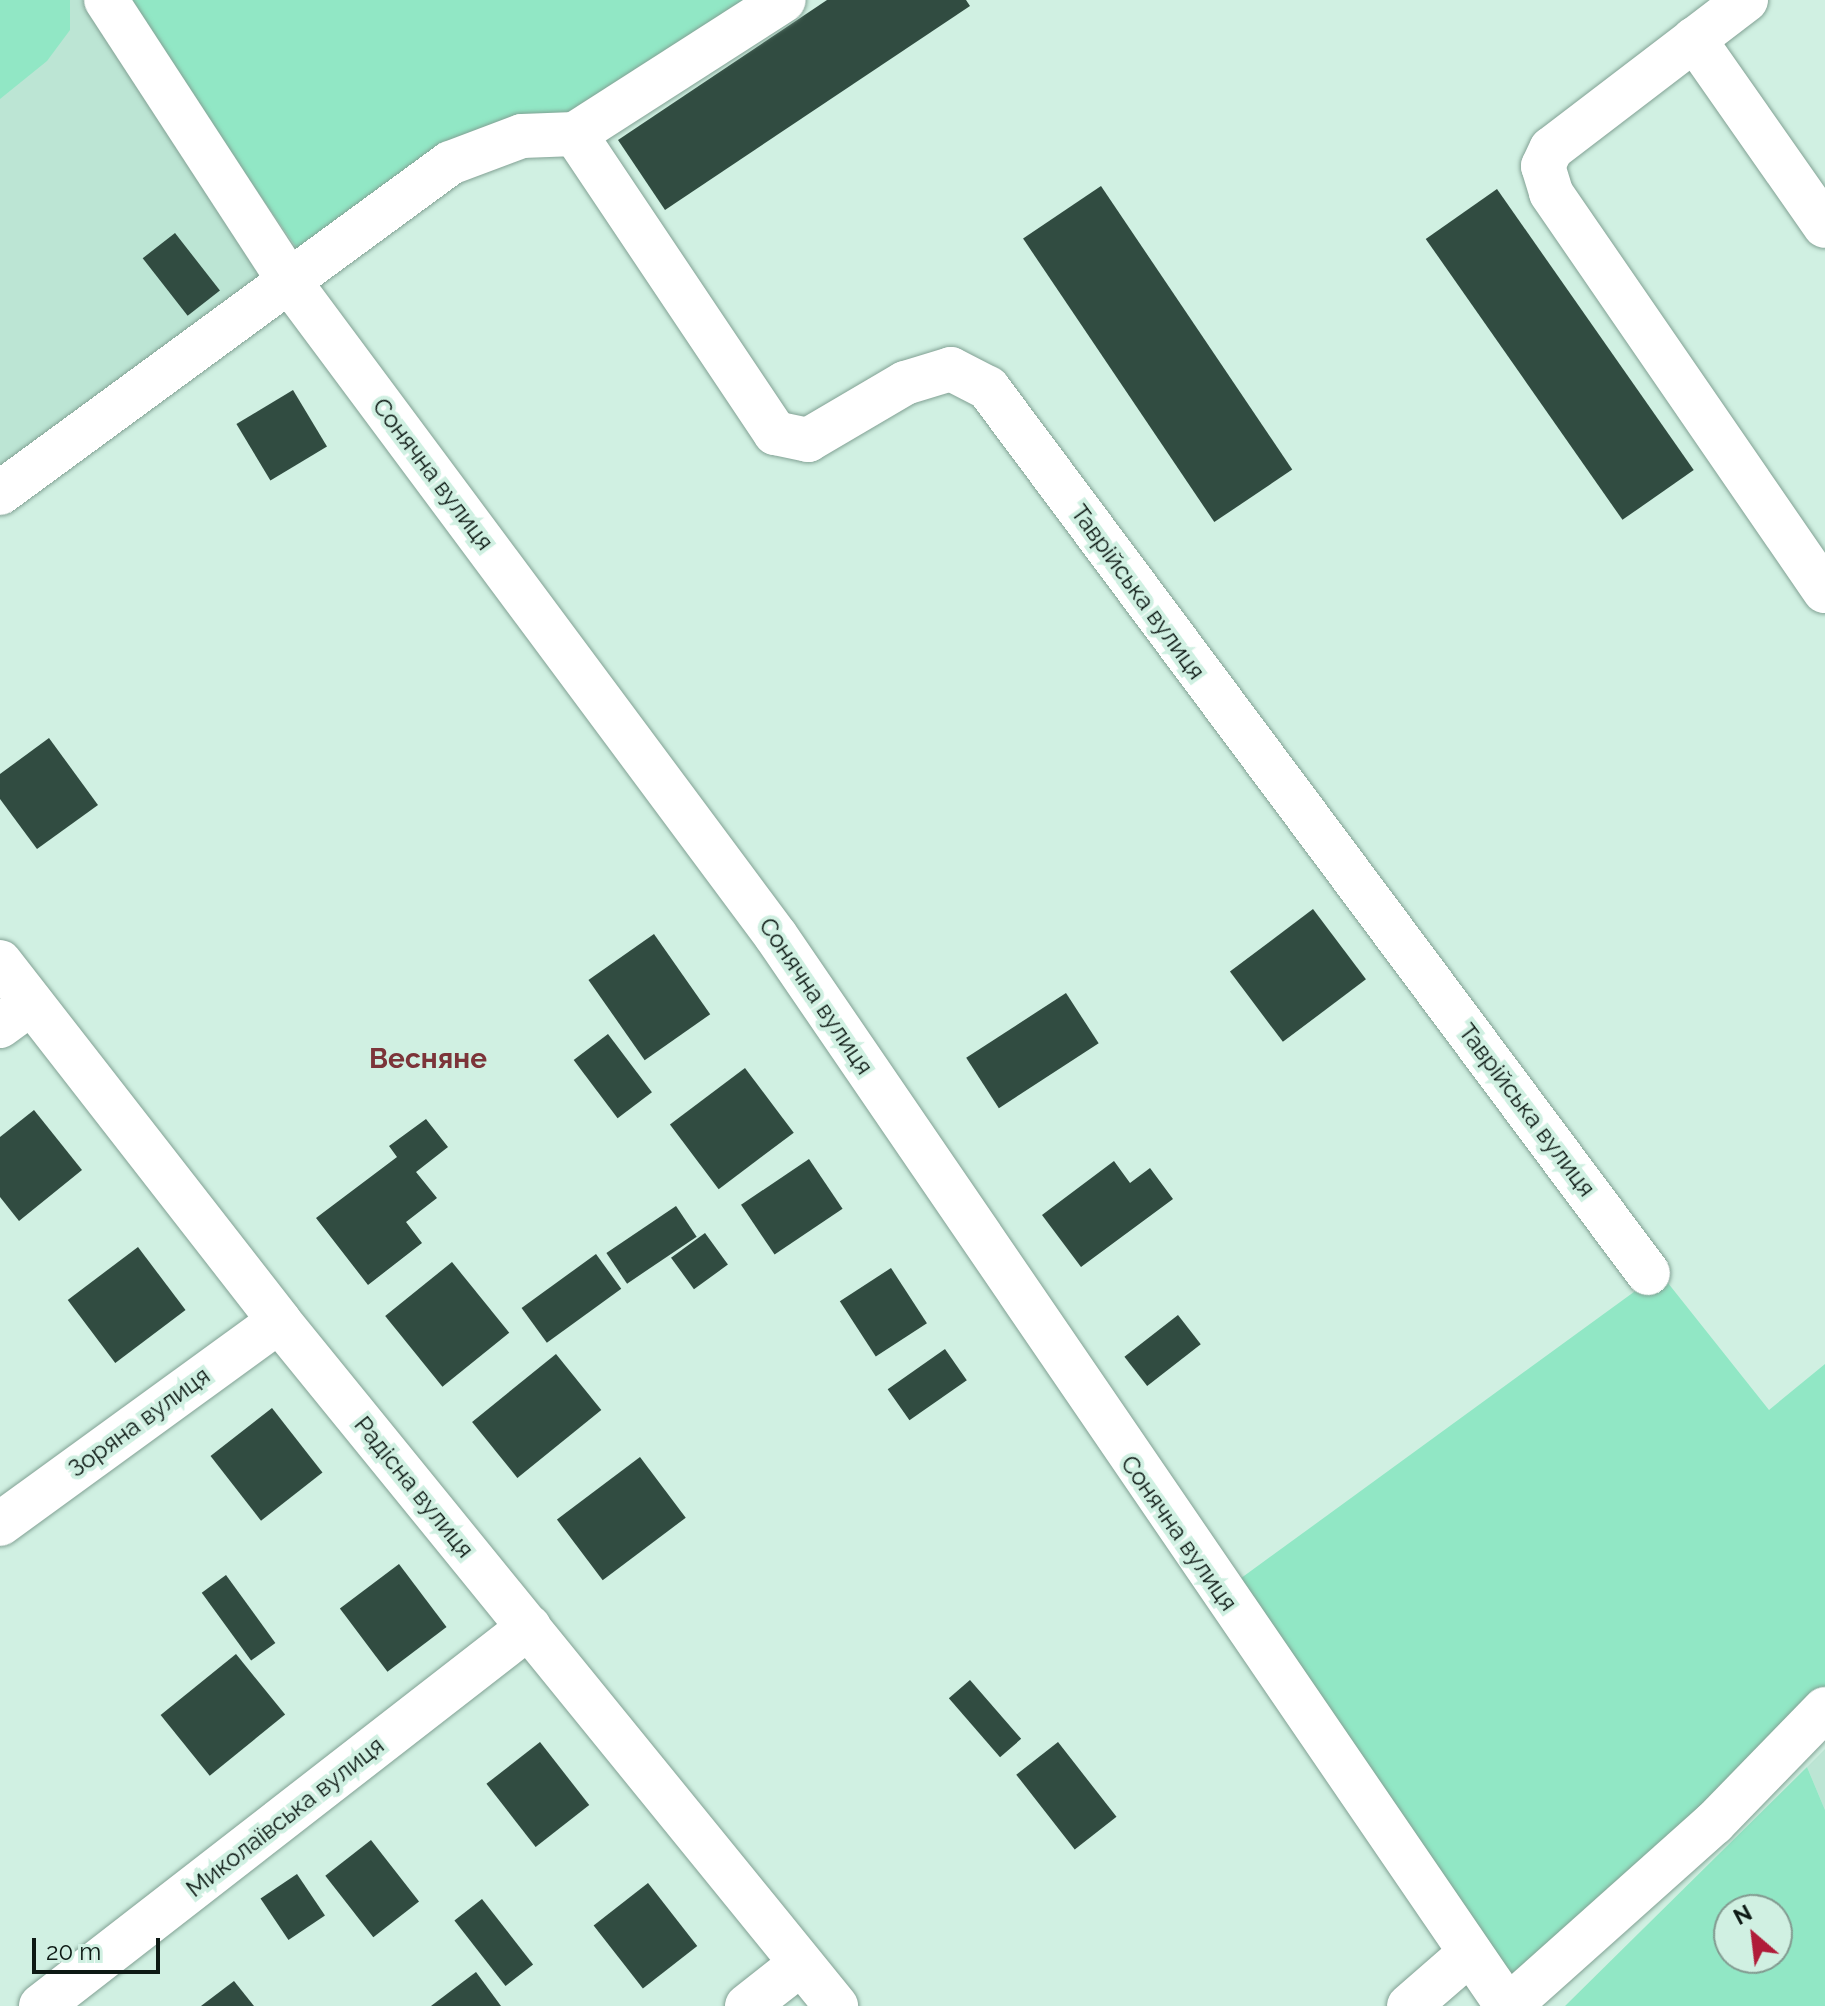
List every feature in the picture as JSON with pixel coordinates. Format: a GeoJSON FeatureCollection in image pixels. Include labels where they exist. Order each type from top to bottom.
{"type":"FeatureCollection","features":[{"type":"Feature","properties":{"kind":"street","name":"Сонячна вулиця"},"geometry":{"type":"LineString","coordinates":[[106,0],[292,285],[776,936],[1508,2006]]}},
{"type":"Feature","properties":{"kind":"street"},"geometry":{"type":"LineString","coordinates":[[0,493],[292,285],[450,163],[522,136],[575,134],[784,0]]}},
{"type":"Feature","properties":{"kind":"street"},"geometry":{"type":"LineString","coordinates":[[1746,0],[1551,149],[1543,166],[1551,193],[1825,591]]}},
{"type":"Feature","properties":{"kind":"street"},"geometry":{"type":"LineString","coordinates":[[1694,39],[1825,226]]}},
{"type":"Feature","properties":{"kind":"street","name":"Таврійська вулиця"},"geometry":{"type":"LineString","coordinates":[[575,134],[775,433],[808,440],[905,383],[951,369],[988,388],[1648,1273]]}},
{"type":"Feature","properties":{"kind":"street","name":"Радісна вулиця"},"geometry":{"type":"LineString","coordinates":[[0,962],[16,1014],[279,1321],[529,1627],[798,1966],[836,2006]]}},
{"type":"Feature","properties":{"kind":"street","name":"Зоряна вулиця"},"geometry":{"type":"LineString","coordinates":[[0,1524],[279,1321]]}},
{"type":"Feature","properties":{"kind":"street","name":"Миколаївська вулиця"},"geometry":{"type":"LineString","coordinates":[[41,2006],[529,1627]]}},
{"type":"Feature","properties":{"kind":"street"},"geometry":{"type":"LineString","coordinates":[[1508,2006],[1714,1823],[1825,1709]]}},
{"type":"Feature","properties":{"kind":"street"},"geometry":{"type":"LineString","coordinates":[[1409,2006],[1470,1953]]}},
{"type":"Feature","properties":{"kind":"street"},"geometry":{"type":"LineString","coordinates":[[747,2006],[798,1966]]}},
{"type":"Feature","properties":{"kind":"shaded area"},"geometry":{"type":"Polygon","coordinates":[[[0,0],[124,0],[296,247],[293,261],[0,478],[0,0]]]}},
{"type":"Feature","properties":{"kind":"shaded area"},"geometry":{"type":"Polygon","coordinates":[[[1825,1749],[1825,1810],[1807,1767],[1825,1749]]]}},
{"type":"Feature","properties":{"kind":"green space"},"geometry":{"type":"Polygon","coordinates":[[[0,0],[70,0],[70,30],[47,61],[0,99],[0,0]]]}},
{"type":"Feature","properties":{"kind":"green space"},"geometry":{"type":"Polygon","coordinates":[[[124,0],[775,0],[684,64],[305,251],[296,247],[124,0]]]}},
{"type":"Feature","properties":{"kind":"green space"},"geometry":{"type":"Polygon","coordinates":[[[1660,1273],[1769,1410],[1825,1364],[1825,1703],[1512,1975],[1233,1584],[1660,1273]]]}},
{"type":"Feature","properties":{"kind":"green space"},"geometry":{"type":"Polygon","coordinates":[[[1807,1767],[1825,1810],[1825,2006],[1565,2006],[1807,1767]]]}},
{"type":"Feature","properties":{"kind":"building"},"geometry":{"type":"Polygon","coordinates":[[[827,0],[966,0],[970,6],[665,210],[618,140],[827,0]]]}},
{"type":"Feature","properties":{"kind":"building"},"geometry":{"type":"Polygon","coordinates":[[[1101,186],[1292,470],[1214,522],[1023,239],[1101,186]]]}},
{"type":"Feature","properties":{"kind":"building"},"geometry":{"type":"Polygon","coordinates":[[[1497,189],[1694,470],[1622,520],[1426,239],[1497,189]]]}},
{"type":"Feature","properties":{"kind":"building"},"geometry":{"type":"Polygon","coordinates":[[[175,233],[220,291],[188,316],[143,258],[175,233]]]}},
{"type":"Feature","properties":{"kind":"building"},"geometry":{"type":"Polygon","coordinates":[[[293,390],[327,447],[270,481],[236,424],[293,390]]]}},
{"type":"Feature","properties":{"kind":"building"},"geometry":{"type":"Polygon","coordinates":[[[49,738],[98,805],[37,849],[0,799],[0,774],[49,738]]]}},
{"type":"Feature","properties":{"kind":"building"},"geometry":{"type":"Polygon","coordinates":[[[1313,909],[1366,979],[1283,1042],[1230,972],[1313,909]]]}},
{"type":"Feature","properties":{"kind":"building"},"geometry":{"type":"Polygon","coordinates":[[[654,934],[710,1014],[645,1060],[588,980],[654,934]]]}},
{"type":"Feature","properties":{"kind":"building"},"geometry":{"type":"Polygon","coordinates":[[[1066,993],[1099,1043],[999,1108],[966,1058],[1066,993]]]}},
{"type":"Feature","properties":{"kind":"building"},"geometry":{"type":"Polygon","coordinates":[[[608,1034],[652,1092],[618,1118],[574,1060],[608,1034]]]}},
{"type":"Feature","properties":{"kind":"building"},"geometry":{"type":"Polygon","coordinates":[[[745,1068],[794,1133],[719,1189],[670,1125],[745,1068]]]}},
{"type":"Feature","properties":{"kind":"building"},"geometry":{"type":"Polygon","coordinates":[[[34,1110],[82,1170],[19,1221],[0,1197],[0,1137],[34,1110]]]}},
{"type":"Feature","properties":{"kind":"building"},"geometry":{"type":"Polygon","coordinates":[[[426,1119],[448,1147],[416,1172],[437,1198],[406,1222],[422,1243],[368,1285],[316,1218],[397,1157],[389,1146],[426,1119]]]}},
{"type":"Feature","properties":{"kind":"building"},"geometry":{"type":"Polygon","coordinates":[[[809,1159],[843,1209],[775,1255],[741,1205],[809,1159]]]}},
{"type":"Feature","properties":{"kind":"building"},"geometry":{"type":"Polygon","coordinates":[[[1114,1161],[1130,1183],[1150,1168],[1173,1199],[1081,1267],[1042,1215],[1114,1161]]]}},
{"type":"Feature","properties":{"kind":"building"},"geometry":{"type":"Polygon","coordinates":[[[676,1206],[697,1237],[627,1284],[606,1253],[676,1206]]]}},
{"type":"Feature","properties":{"kind":"building"},"geometry":{"type":"Polygon","coordinates":[[[705,1233],[728,1265],[694,1289],[671,1258],[705,1233]]]}},
{"type":"Feature","properties":{"kind":"building"},"geometry":{"type":"Polygon","coordinates":[[[138,1247],[186,1310],[115,1363],[68,1300],[138,1247]]]}},
{"type":"Feature","properties":{"kind":"building"},"geometry":{"type":"Polygon","coordinates":[[[596,1254],[621,1289],[547,1343],[522,1308],[596,1254]]]}},
{"type":"Feature","properties":{"kind":"building"},"geometry":{"type":"Polygon","coordinates":[[[452,1262],[509,1333],[442,1387],[385,1316],[452,1262]]]}},
{"type":"Feature","properties":{"kind":"building"},"geometry":{"type":"Polygon","coordinates":[[[891,1268],[927,1323],[876,1357],[840,1301],[891,1268]]]}},
{"type":"Feature","properties":{"kind":"building"},"geometry":{"type":"Polygon","coordinates":[[[1178,1315],[1201,1344],[1147,1386],[1124,1357],[1178,1315]]]}},
{"type":"Feature","properties":{"kind":"building"},"geometry":{"type":"Polygon","coordinates":[[[945,1349],[967,1380],[909,1420],[888,1389],[945,1349]]]}},
{"type":"Feature","properties":{"kind":"building"},"geometry":{"type":"Polygon","coordinates":[[[556,1354],[601,1410],[517,1478],[472,1422],[556,1354]]]}},
{"type":"Feature","properties":{"kind":"building"},"geometry":{"type":"Polygon","coordinates":[[[272,1408],[322,1473],[261,1521],[211,1456],[272,1408]]]}},
{"type":"Feature","properties":{"kind":"building"},"geometry":{"type":"Polygon","coordinates":[[[640,1457],[686,1518],[603,1580],[557,1520],[640,1457]]]}},
{"type":"Feature","properties":{"kind":"building"},"geometry":{"type":"Polygon","coordinates":[[[399,1564],[447,1627],[387,1672],[340,1609],[399,1564]]]}},
{"type":"Feature","properties":{"kind":"building"},"geometry":{"type":"Polygon","coordinates":[[[226,1575],[275,1643],[251,1661],[202,1593],[226,1575]]]}},
{"type":"Feature","properties":{"kind":"building"},"geometry":{"type":"Polygon","coordinates":[[[236,1654],[285,1715],[210,1776],[161,1715],[236,1654]]]}},
{"type":"Feature","properties":{"kind":"building"},"geometry":{"type":"Polygon","coordinates":[[[970,1680],[1021,1739],[1000,1757],[949,1698],[970,1680]]]}},
{"type":"Feature","properties":{"kind":"building"},"geometry":{"type":"Polygon","coordinates":[[[540,1742],[589,1805],[536,1847],[486,1784],[540,1742]]]}},
{"type":"Feature","properties":{"kind":"building"},"geometry":{"type":"Polygon","coordinates":[[[1058,1742],[1116,1817],[1075,1849],[1016,1775],[1058,1742]]]}},
{"type":"Feature","properties":{"kind":"building"},"geometry":{"type":"Polygon","coordinates":[[[371,1840],[419,1901],[373,1937],[325,1876],[371,1840]]]}},
{"type":"Feature","properties":{"kind":"building"},"geometry":{"type":"Polygon","coordinates":[[[297,1874],[325,1915],[288,1940],[261,1899],[297,1874]]]}},
{"type":"Feature","properties":{"kind":"building"},"geometry":{"type":"Polygon","coordinates":[[[648,1883],[697,1946],[643,1989],[594,1925],[648,1883]]]}},
{"type":"Feature","properties":{"kind":"building"},"geometry":{"type":"Polygon","coordinates":[[[482,1899],[533,1964],[506,1986],[454,1921],[482,1899]]]}},
{"type":"Feature","properties":{"kind":"building"},"geometry":{"type":"Polygon","coordinates":[[[476,1972],[501,2006],[431,2006],[476,1972]]]}},
{"type":"Feature","properties":{"kind":"building"},"geometry":{"type":"Polygon","coordinates":[[[234,1981],[254,2006],[201,2006],[234,1981]]]}},
{"type":"Feature","properties":{"kind":"district","name":"Весняне"},"geometry":{"type":"Point","coordinates":[428,1059]}}]}
